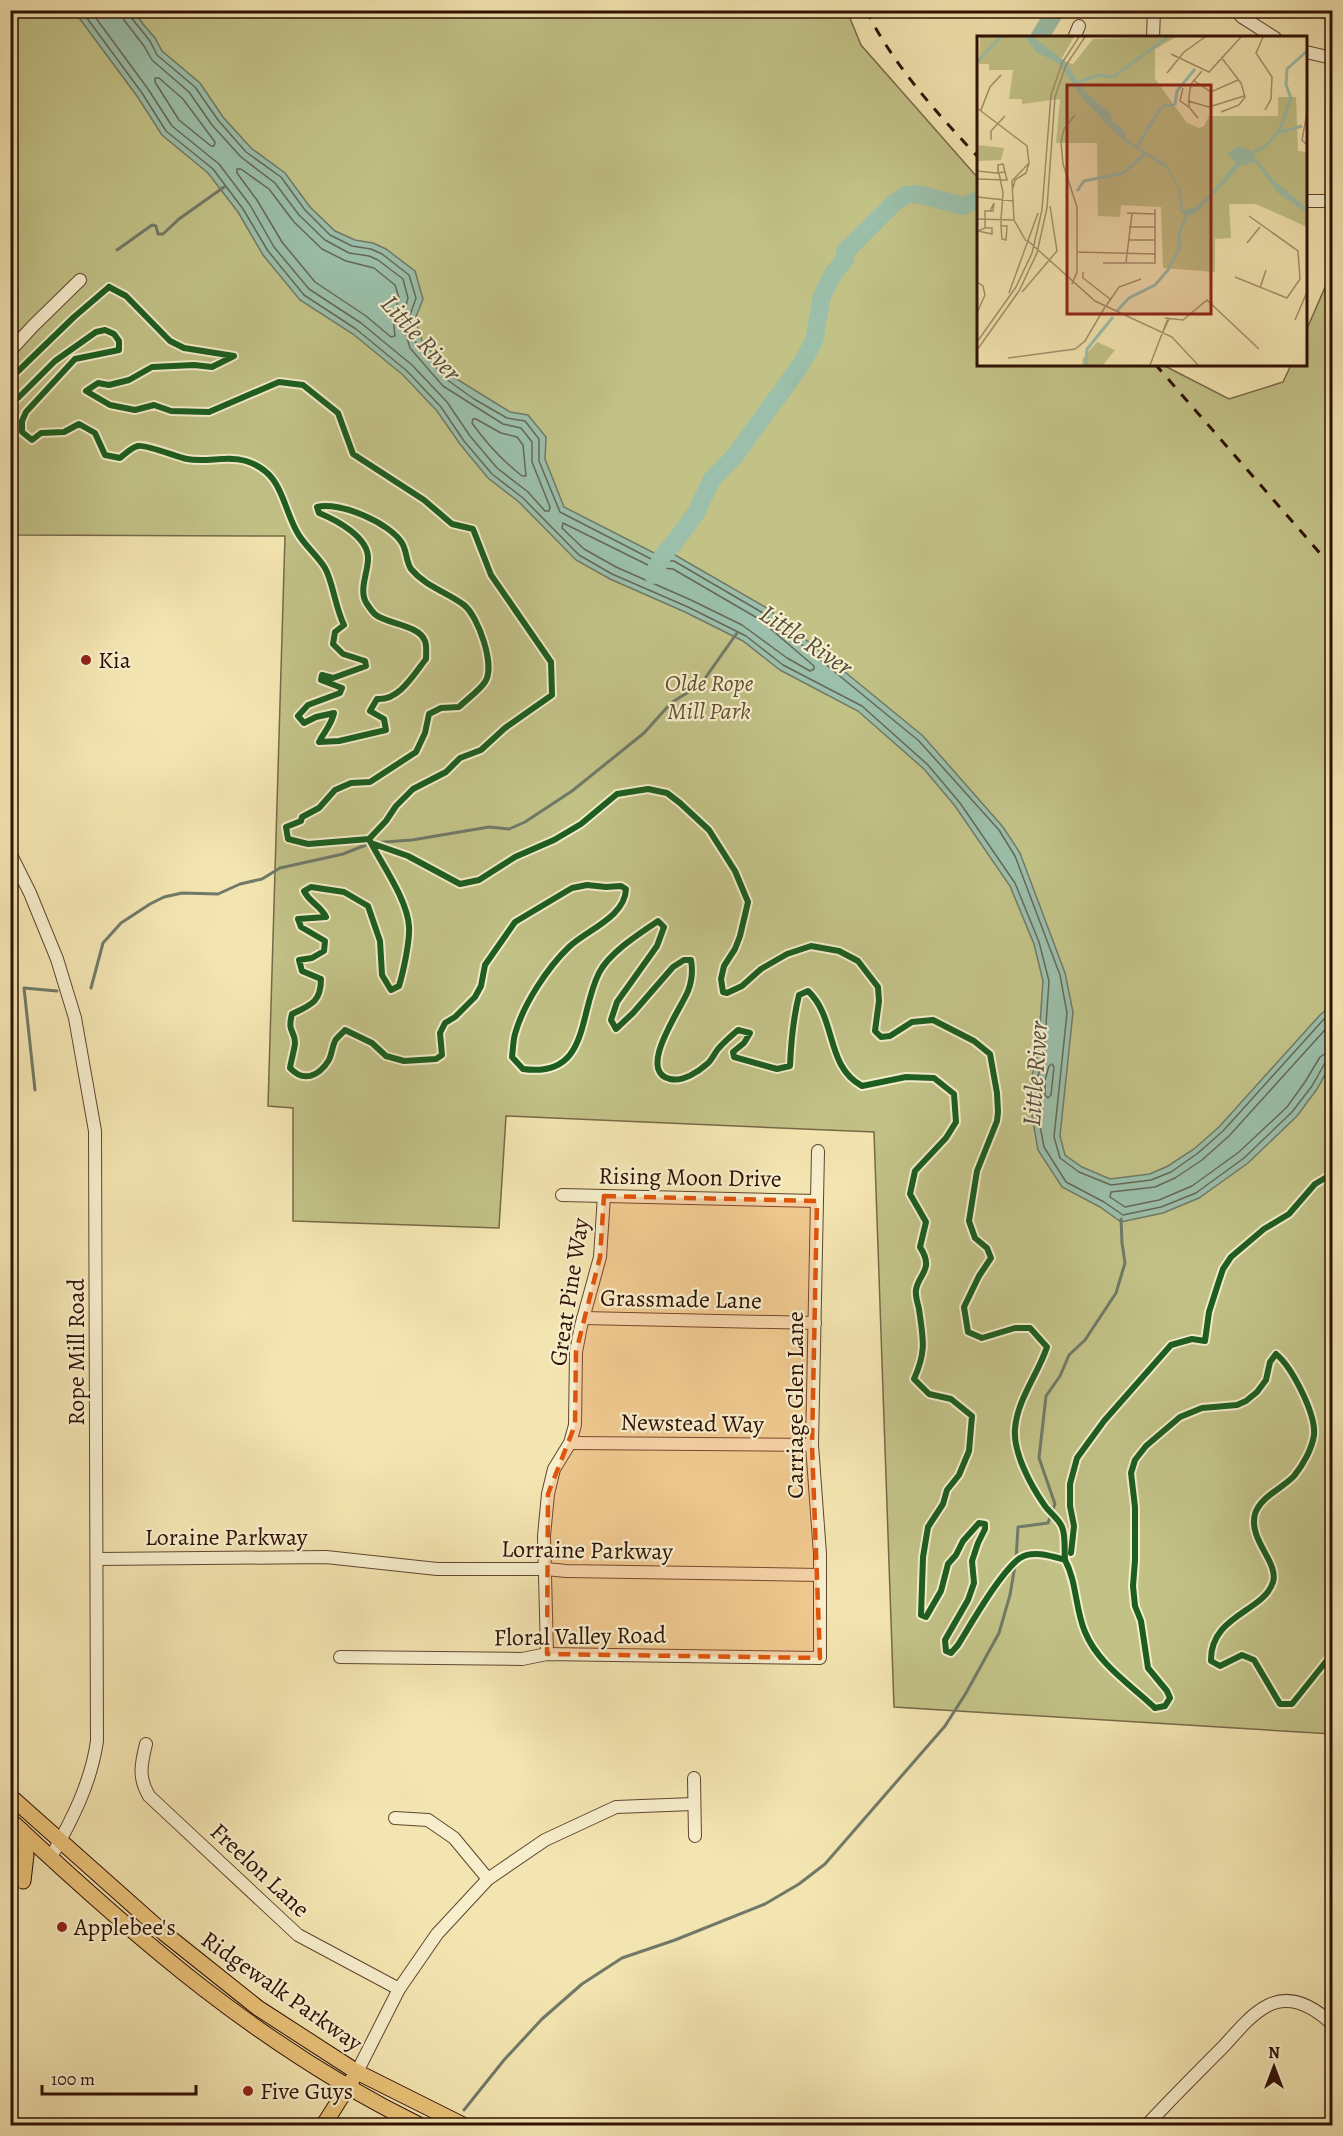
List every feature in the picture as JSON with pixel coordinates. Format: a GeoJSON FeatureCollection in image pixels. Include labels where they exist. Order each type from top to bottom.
{"type":"FeatureCollection","features":[{"type":"Feature","properties":{"kind":"main road","name":"Ridgewalk Parkway"},"geometry":{"type":"LineString","coordinates":[[10,1796],[164,1933],[222,1980],[297,2035],[357,2072],[465,2126]]}},
{"type":"Feature","properties":{"kind":"main road","name":"Ridgewalk Parkway"},"geometry":{"type":"LineString","coordinates":[[16,1825],[145,1941],[198,1985],[280,2045],[347,2087],[421,2126]]}},
{"type":"Feature","properties":{"kind":"main road"},"geometry":{"type":"LineString","coordinates":[[16,1825],[26,1855],[23,1881]]}},
{"type":"Feature","properties":{"kind":"main road"},"geometry":{"type":"LineString","coordinates":[[323,2126],[357,2072]]}},
{"type":"Feature","properties":{"kind":"street"},"geometry":{"type":"LineString","coordinates":[[1153,36],[1154,10]]}},
{"type":"Feature","properties":{"kind":"street"},"geometry":{"type":"LineString","coordinates":[[1235,10],[1272,36]]}},
{"type":"Feature","properties":{"kind":"street"},"geometry":{"type":"LineString","coordinates":[[1307,52],[1332,58]]}},
{"type":"Feature","properties":{"kind":"street"},"geometry":{"type":"LineString","coordinates":[[1307,201],[1332,201]]}},
{"type":"Feature","properties":{"kind":"street"},"geometry":{"type":"LineString","coordinates":[[10,351],[80,280]]}},
{"type":"Feature","properties":{"kind":"street","name":"Rope Mill Road"},"geometry":{"type":"LineString","coordinates":[[10,853],[30,893],[57,959],[75,1018],[95,1131],[97,1741],[89,1778],[51,1857]]}},
{"type":"Feature","properties":{"kind":"street","name":"Carriage Glen Lane"},"geometry":{"type":"LineString","coordinates":[[818,1151],[813,1445],[820,1575],[820,1658]]}},
{"type":"Feature","properties":{"kind":"street","name":"Rising Moon Drive"},"geometry":{"type":"LineString","coordinates":[[562,1196],[817,1202]]}},
{"type":"Feature","properties":{"kind":"street","name":"Great Pine Way"},"geometry":{"type":"LineString","coordinates":[[547,1654],[544,1536],[548,1494],[554,1469],[570,1443],[575,1425],[576,1352],[600,1257],[604,1197]]}},
{"type":"Feature","properties":{"kind":"street","name":"Grassmade Lane"},"geometry":{"type":"LineString","coordinates":[[583,1318],[815,1323]]}},
{"type":"Feature","properties":{"kind":"street","name":"Newstead Way"},"geometry":{"type":"LineString","coordinates":[[570,1443],[813,1445]]}},
{"type":"Feature","properties":{"kind":"street","name":"Loraine Parkway"},"geometry":{"type":"LineString","coordinates":[[98,1559],[326,1557],[354,1560]]}},
{"type":"Feature","properties":{"kind":"street","name":"Lorraine Parkway"},"geometry":{"type":"LineString","coordinates":[[354,1560],[436,1569],[820,1575]]}},
{"type":"Feature","properties":{"kind":"street","name":"Floral Valley Road"},"geometry":{"type":"LineString","coordinates":[[340,1657],[522,1659],[547,1654],[820,1658]]}},
{"type":"Feature","properties":{"kind":"street","name":"Freelon Lane"},"geometry":{"type":"LineString","coordinates":[[146,1744],[140,1768],[143,1785],[149,1796],[298,1935],[399,1989]]}},
{"type":"Feature","properties":{"kind":"street"},"geometry":{"type":"LineString","coordinates":[[694,1778],[695,1836]]}},
{"type":"Feature","properties":{"kind":"street"},"geometry":{"type":"LineString","coordinates":[[357,2072],[399,1989],[437,1934],[488,1879],[545,1840],[616,1807],[693,1804]]}},
{"type":"Feature","properties":{"kind":"street"},"geometry":{"type":"LineString","coordinates":[[395,1818],[428,1820],[454,1838],[488,1879]]}},
{"type":"Feature","properties":{"kind":"street"},"geometry":{"type":"LineString","coordinates":[[1146,2126],[1245,2023],[1267,2006],[1287,2001],[1302,2003],[1319,2012],[1332,2024]]}},
{"type":"Feature","properties":{"kind":"highlighted area"},"geometry":{"type":"Polygon","coordinates":[[[604,1196],[817,1201],[812,1445],[820,1658],[547,1654],[548,1494],[575,1425],[576,1352],[600,1257],[604,1196]]]}},
{"type":"Feature","properties":{"kind":"green space","name":"Olde Rope Mill Park"},"geometry":{"type":"Polygon","coordinates":[[[11,11],[847,11],[861,45],[977,177],[977,366],[1165,366],[1229,399],[1283,382],[1291,366],[1307,366],[1307,329],[1326,285],[1332,285],[1332,1734],[894,1707],[874,1132],[506,1116],[499,1228],[293,1221],[293,1108],[268,1106],[285,536],[11,535],[11,11]]]}},
{"type":"Feature","properties":{"kind":"water","name":"Little River"},"geometry":{"type":"Polygon","coordinates":[[[74,11],[134,11],[162,51],[200,83],[223,117],[251,148],[285,173],[310,207],[335,231],[355,240],[373,243],[386,249],[415,271],[423,299],[415,319],[422,341],[450,375],[510,412],[528,415],[546,437],[545,459],[564,507],[658,555],[675,555],[767,608],[923,736],[1003,827],[1020,853],[1065,973],[1073,1012],[1060,1136],[1065,1155],[1082,1167],[1110,1179],[1150,1174],[1168,1166],[1194,1149],[1219,1127],[1320,1015],[1332,1005],[1332,1062],[1317,1089],[1297,1116],[1248,1163],[1199,1198],[1163,1213],[1121,1222],[1100,1207],[1062,1187],[1038,1150],[1031,1110],[1031,1079],[1038,1054],[1043,981],[1034,944],[1010,886],[955,806],[924,769],[858,711],[780,670],[743,641],[610,579],[576,560],[519,502],[488,478],[437,411],[403,375],[353,334],[300,300],[263,255],[238,212],[208,173],[162,135],[137,96],[74,11]]]}},
{"type":"Feature","properties":{"kind":"waterway"},"geometry":{"type":"LineString","coordinates":[[1040,36],[1056,10]]}},
{"type":"Feature","properties":{"kind":"waterway"},"geometry":{"type":"LineString","coordinates":[[117,250],[152,225],[156,226],[158,234],[163,234],[179,219],[224,187]]}},
{"type":"Feature","properties":{"kind":"waterway"},"geometry":{"type":"LineString","coordinates":[[653,575],[663,555],[696,513],[712,479],[734,457],[800,366],[814,341],[822,296],[833,274],[845,259],[845,252],[894,203],[906,195],[918,194],[963,206],[977,200]]}},
{"type":"Feature","properties":{"kind":"waterway"},"geometry":{"type":"LineString","coordinates":[[91,988],[103,943],[121,923],[164,897],[182,893],[218,894],[240,884],[262,879],[280,868],[343,854],[371,843],[412,840],[489,827],[509,829],[525,822],[572,791],[644,733],[671,703],[701,684],[737,633]]}},
{"type":"Feature","properties":{"kind":"waterway"},"geometry":{"type":"LineString","coordinates":[[35,1090],[24,988],[57,991]]}},
{"type":"Feature","properties":{"kind":"waterway"},"geometry":{"type":"LineString","coordinates":[[464,2110],[504,2060],[542,2019],[582,1984],[622,1958],[675,1940],[765,1904],[799,1884],[825,1864],[945,1726],[999,1633],[1010,1595],[1016,1560],[1018,1527],[1048,1523],[1055,1504],[1039,1458],[1046,1396],[1060,1376],[1069,1355],[1085,1340],[1116,1293],[1125,1263],[1121,1219]]}},
{"type":"Feature","properties":{"kind":"railway"},"geometry":{"type":"LineString","coordinates":[[866,10],[877,31],[903,69],[931,105],[977,156]]}},
{"type":"Feature","properties":{"kind":"railway"},"geometry":{"type":"LineString","coordinates":[[1157,366],[1332,567]]}},
{"type":"Feature","properties":{"kind":"cycle path"},"geometry":{"type":"LineString","coordinates":[[10,379],[74,317],[109,287]]}},
{"type":"Feature","properties":{"kind":"cycle path"},"geometry":{"type":"LineString","coordinates":[[10,403],[55,361],[96,332],[105,330],[114,334],[119,341],[119,350],[75,359],[26,412],[22,421],[22,432],[32,440],[41,433],[64,432],[79,424],[95,433],[105,455],[120,458],[133,448],[142,446],[187,459],[239,459],[258,466],[267,473],[279,490],[297,532],[328,574],[344,625],[335,632],[333,644],[343,654],[365,661],[366,666],[333,678],[322,675],[321,680],[342,688],[340,693],[308,705],[298,716],[304,723],[316,717],[334,713],[330,725],[319,742],[339,741],[386,730],[384,719],[370,711],[377,699],[392,696],[411,679],[426,659],[426,650],[425,641],[416,631],[381,618],[371,610],[363,593],[368,564],[367,551],[350,530],[319,513],[317,507],[338,507],[350,510],[387,528],[402,543],[411,569],[430,585],[464,605],[475,619],[487,654],[488,675],[485,682],[459,707],[441,708],[429,714],[425,733],[416,752],[370,782],[351,783],[335,790],[319,808],[302,817],[301,821],[286,827],[288,839],[308,844],[369,839],[413,789],[446,772],[460,758],[481,750],[505,728],[552,695],[551,662],[491,575],[473,529],[452,524],[424,500],[353,454],[338,413],[303,385],[279,382],[209,412],[171,411],[154,405],[135,410],[110,405],[86,391],[98,383],[109,385],[129,380],[152,367],[194,365],[212,367],[234,356],[184,348],[170,341],[126,296],[109,287]]}},
{"type":"Feature","properties":{"kind":"cycle path"},"geometry":{"type":"LineString","coordinates":[[369,839],[371,843],[400,895],[408,917],[408,940],[399,986],[391,990],[382,975],[380,941],[368,906],[344,892],[311,887],[304,891],[326,917],[298,919],[301,927],[325,941],[324,951],[312,958],[299,960],[302,971],[321,979],[321,987],[314,1002],[292,1014],[291,1028],[295,1043],[290,1068],[295,1073],[311,1076],[321,1070],[329,1060],[334,1043],[345,1030],[372,1043],[386,1056],[404,1061],[436,1059],[442,1055],[440,1033],[445,1023],[455,1017],[475,997],[481,986],[485,965],[515,922],[572,888],[587,885],[621,886],[626,889],[619,907],[604,922],[569,947],[552,965],[524,1011],[514,1040],[512,1057],[523,1069],[545,1069],[560,1064],[571,1053],[578,1040],[592,989],[599,973],[610,958],[625,944],[658,921],[664,927],[657,946],[617,1002],[611,1020],[616,1029],[673,967],[684,960],[691,960],[692,972],[689,987],[659,1052],[657,1064],[661,1074],[675,1080],[695,1073],[709,1062],[720,1046],[738,1030],[750,1033],[744,1043],[733,1052],[734,1057],[777,1069],[790,1066],[799,995],[808,991],[823,1014],[842,1067],[862,1086],[906,1077],[934,1078],[954,1094],[956,1122],[946,1138],[915,1171],[910,1194],[926,1222],[920,1247],[926,1266],[916,1292],[923,1344],[921,1360],[914,1379],[929,1394],[951,1399],[972,1416],[969,1451],[959,1475],[947,1490],[943,1504],[928,1527],[923,1557],[921,1615],[926,1617],[941,1591],[948,1564],[963,1541],[979,1523],[985,1524],[985,1529],[972,1561],[974,1583],[968,1600],[945,1640],[946,1651],[951,1653],[958,1645],[995,1586],[1020,1558],[1036,1554],[1065,1560],[1062,1527],[1034,1489],[1020,1459],[1015,1438],[1020,1408],[1047,1347],[1030,1328],[1015,1328],[982,1338],[968,1332],[964,1307],[979,1276],[991,1258],[987,1248],[975,1238],[969,1221],[977,1171],[997,1121],[997,1093],[990,1054],[974,1041],[933,1020],[912,1022],[890,1036],[881,1037],[875,1031],[879,1001],[878,987],[858,961],[839,951],[811,946],[787,954],[761,969],[742,986],[727,993],[723,992],[721,979],[724,966],[740,936],[748,902],[735,871],[709,830],[667,793],[648,789],[617,794],[581,824],[554,840],[515,857],[479,880],[460,884],[408,856],[371,843]]}},
{"type":"Feature","properties":{"kind":"cycle path"},"geometry":{"type":"LineString","coordinates":[[1071,1553],[1074,1526],[1070,1506],[1070,1484],[1077,1458],[1104,1421],[1171,1345],[1192,1339],[1205,1341],[1209,1312],[1223,1269],[1231,1257],[1264,1229],[1289,1214],[1315,1184],[1332,1174]]}},
{"type":"Feature","properties":{"kind":"cycle path"},"geometry":{"type":"LineString","coordinates":[[1065,1560],[1072,1577],[1082,1623],[1091,1644],[1107,1664],[1155,1708],[1165,1706],[1170,1698],[1148,1668],[1141,1621],[1135,1606],[1133,1586],[1135,1507],[1131,1473],[1135,1460],[1146,1446],[1180,1417],[1202,1408],[1237,1405],[1246,1401],[1266,1380],[1270,1362],[1276,1354],[1289,1369],[1302,1392],[1314,1426],[1313,1440],[1307,1457],[1294,1476],[1267,1498],[1255,1514],[1256,1533],[1272,1567],[1273,1582],[1268,1592],[1259,1601],[1219,1633],[1213,1646],[1211,1661],[1220,1666],[1242,1655],[1254,1660],[1280,1704],[1292,1704],[1332,1654]]}},
{"type":"Feature","properties":{"kind":"place","name":"Kia"},"geometry":{"type":"Point","coordinates":[86,660]}},
{"type":"Feature","properties":{"kind":"place","name":"Applebee's"},"geometry":{"type":"Point","coordinates":[62,1927]}},
{"type":"Feature","properties":{"kind":"place","name":"Five Guys"},"geometry":{"type":"Point","coordinates":[248,2091]}}]}
